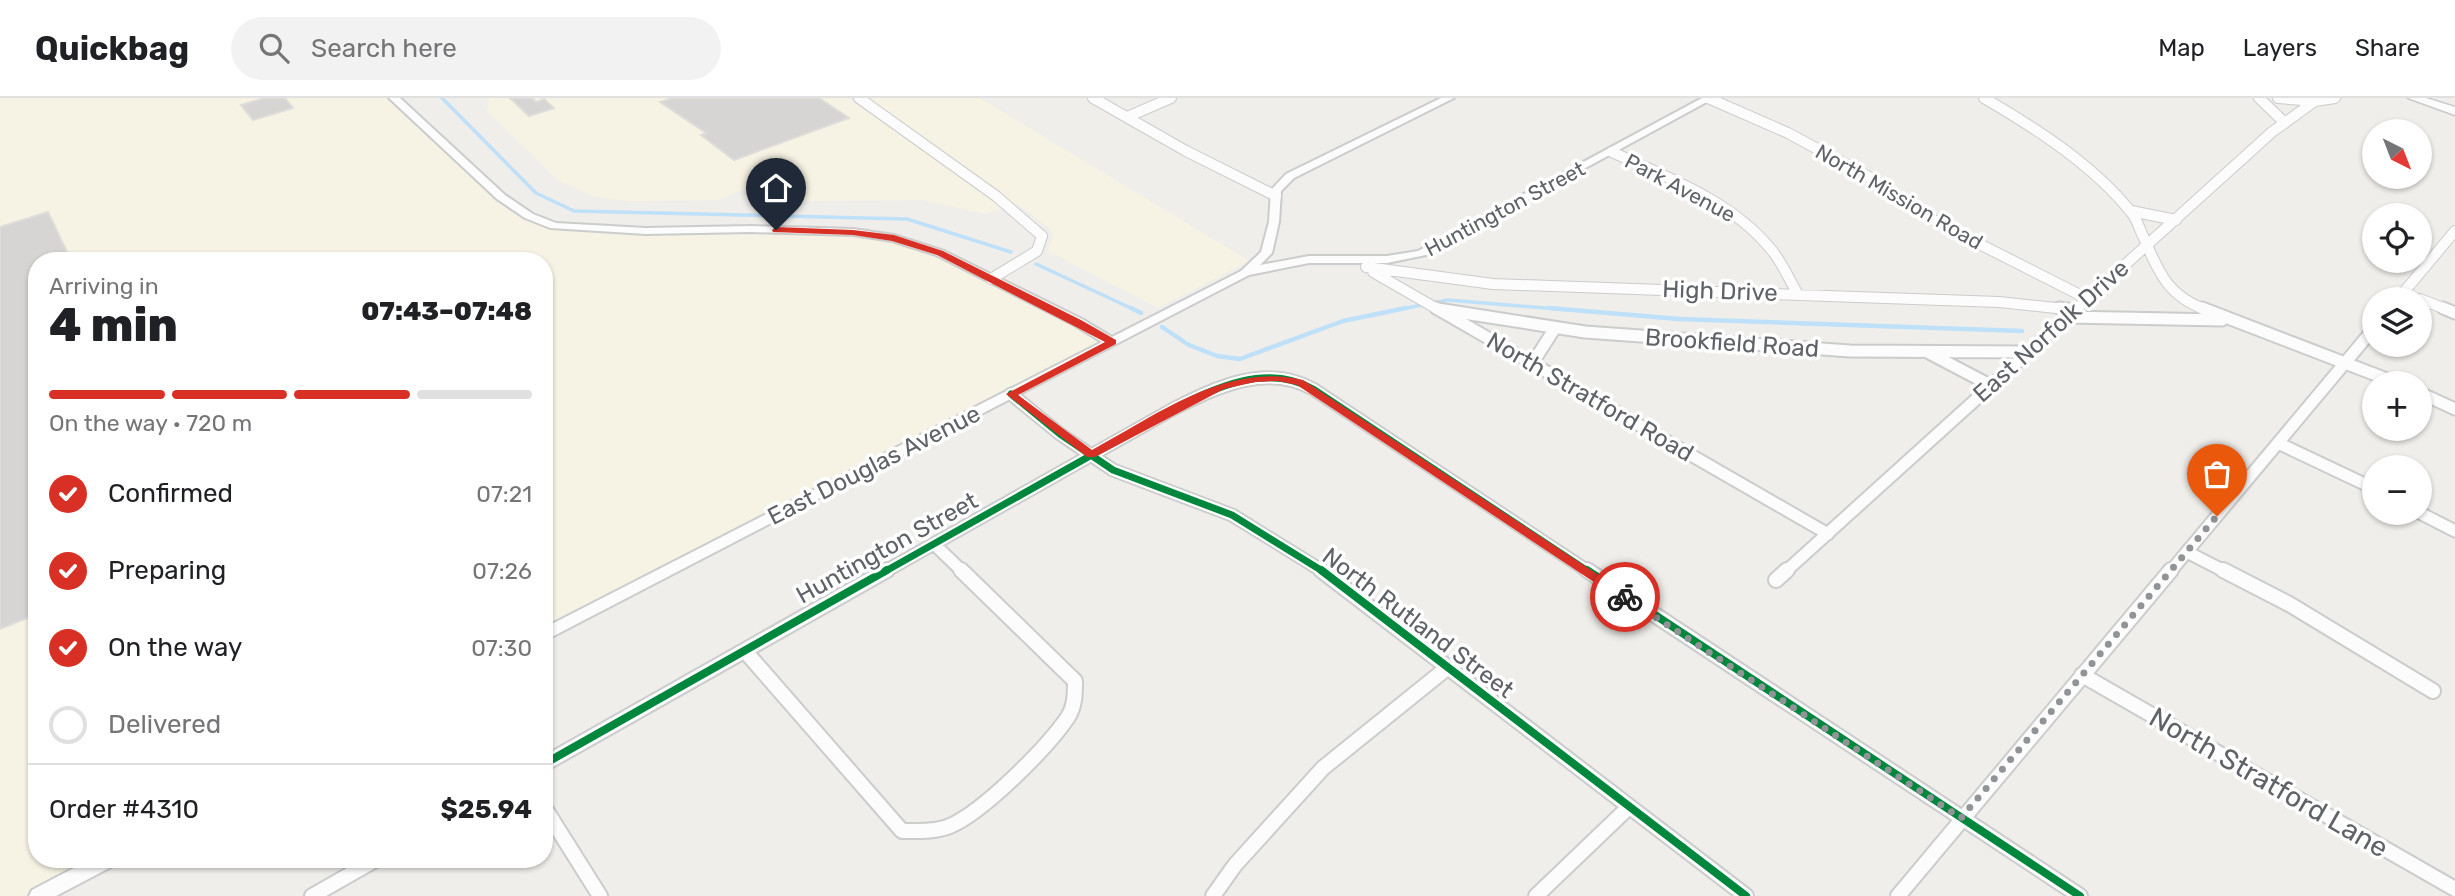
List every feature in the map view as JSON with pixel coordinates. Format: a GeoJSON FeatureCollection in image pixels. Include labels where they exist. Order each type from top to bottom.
{"type":"FeatureCollection","features":[{"type":"Feature","properties":{"kind":"main road"},"geometry":{"type":"LineString","coordinates":[[2414,98],[2442,102],[2455,111]]}},
{"type":"Feature","properties":{"kind":"street"},"geometry":{"type":"LineString","coordinates":[[394,98],[501,197],[528,216],[554,226],[646,231],[751,229],[853,232],[894,238],[940,253],[1112,342]]}},
{"type":"Feature","properties":{"kind":"street"},"geometry":{"type":"LineString","coordinates":[[859,98],[996,196],[1042,236],[1037,251],[991,279]]}},
{"type":"Feature","properties":{"kind":"street"},"geometry":{"type":"LineString","coordinates":[[1093,98],[1276,196],[1276,190],[1290,176],[1449,98]]}},
{"type":"Feature","properties":{"kind":"street"},"geometry":{"type":"LineString","coordinates":[[1126,117],[1171,98]]}},
{"type":"Feature","properties":{"kind":"street","name":"Huntington Street"},"geometry":{"type":"LineString","coordinates":[[1245,273],[1288,260],[1390,261],[1422,253],[1709,98]]}},
{"type":"Feature","properties":{"kind":"street","name":"North Mission Road"},"geometry":{"type":"LineString","coordinates":[[1709,98],[1788,134],[1871,178],[1938,223],[2088,299]]}},
{"type":"Feature","properties":{"kind":"street"},"geometry":{"type":"LineString","coordinates":[[1984,98],[2041,133],[2090,171],[2131,211],[2162,280],[2193,305],[2368,371]]}},
{"type":"Feature","properties":{"kind":"street"},"geometry":{"type":"LineString","coordinates":[[2259,98],[2285,123]]}},
{"type":"Feature","properties":{"kind":"street"},"geometry":{"type":"LineString","coordinates":[[2278,98],[2315,101]]}},
{"type":"Feature","properties":{"kind":"street","name":"East Norfolk Drive"},"geometry":{"type":"LineString","coordinates":[[1776,580],[2285,123],[2315,101],[2335,98]]}},
{"type":"Feature","properties":{"kind":"street","name":"Park Avenue"},"geometry":{"type":"LineString","coordinates":[[1612,152],[1684,186],[1734,214],[1768,244],[1797,293]]}},
{"type":"Feature","properties":{"kind":"street","name":"East Douglas Avenue"},"geometry":{"type":"LineString","coordinates":[[553,630],[1245,273],[1266,253],[1274,222],[1276,196]]}},
{"type":"Feature","properties":{"kind":"street"},"geometry":{"type":"LineString","coordinates":[[2131,211],[2176,220]]}},
{"type":"Feature","properties":{"kind":"street"},"geometry":{"type":"LineString","coordinates":[[2409,287],[2455,232]]}},
{"type":"Feature","properties":{"kind":"street","name":"North Stratford Road"},"geometry":{"type":"LineString","coordinates":[[1352,259],[1828,534]]}},
{"type":"Feature","properties":{"kind":"street","name":"High Drive"},"geometry":{"type":"LineString","coordinates":[[1366,267],[1493,284],[1999,302],[2071,314]]}},
{"type":"Feature","properties":{"kind":"street"},"geometry":{"type":"LineString","coordinates":[[2432,304],[2455,313]]}},
{"type":"Feature","properties":{"kind":"street","name":"Brookfield Road"},"geometry":{"type":"LineString","coordinates":[[1438,309],[1585,332],[1836,350],[2028,352]]}},
{"type":"Feature","properties":{"kind":"street"},"geometry":{"type":"LineString","coordinates":[[2071,314],[2233,321]]}},
{"type":"Feature","properties":{"kind":"street"},"geometry":{"type":"LineString","coordinates":[[1532,364],[1555,328]]}},
{"type":"Feature","properties":{"kind":"street"},"geometry":{"type":"LineString","coordinates":[[1898,896],[2362,343]]}},
{"type":"Feature","properties":{"kind":"street"},"geometry":{"type":"LineString","coordinates":[[1928,352],[1990,386]]}},
{"type":"Feature","properties":{"kind":"street","name":"Huntington Street"},"geometry":{"type":"LineString","coordinates":[[553,759],[1091,455],[1221,386],[1255,379],[1278,378],[1300,382],[2080,896]]}},
{"type":"Feature","properties":{"kind":"street","name":"North Rutland Street"},"geometry":{"type":"LineString","coordinates":[[1011,394],[1113,470],[1232,515],[1321,570],[1746,896]]}},
{"type":"Feature","properties":{"kind":"street"},"geometry":{"type":"LineString","coordinates":[[2432,398],[2455,408]]}},
{"type":"Feature","properties":{"kind":"street"},"geometry":{"type":"LineString","coordinates":[[2278,443],[2362,483]]}},
{"type":"Feature","properties":{"kind":"street"},"geometry":{"type":"LineString","coordinates":[[2432,519],[2455,531]]}},
{"type":"Feature","properties":{"kind":"street"},"geometry":{"type":"LineString","coordinates":[[745,651],[902,831],[930,831],[952,826],[990,799],[1069,716],[1075,699],[1075,681],[934,544]]}},
{"type":"Feature","properties":{"kind":"street"},"geometry":{"type":"LineString","coordinates":[[2187,552],[2289,604],[2433,691]]}},
{"type":"Feature","properties":{"kind":"street"},"geometry":{"type":"LineString","coordinates":[[1213,896],[1235,865],[1323,768],[1447,668]]}},
{"type":"Feature","properties":{"kind":"street","name":"North Stratford Lane"},"geometry":{"type":"LineString","coordinates":[[2082,675],[2455,889]]}},
{"type":"Feature","properties":{"kind":"street"},"geometry":{"type":"LineString","coordinates":[[1536,896],[1629,807]]}},
{"type":"Feature","properties":{"kind":"street"},"geometry":{"type":"LineString","coordinates":[[553,821],[600,896]]}},
{"type":"Feature","properties":{"kind":"street"},"geometry":{"type":"LineString","coordinates":[[38,896],[92,868]]}},
{"type":"Feature","properties":{"kind":"street"},"geometry":{"type":"LineString","coordinates":[[312,896],[361,868]]}},
{"type":"Feature","properties":{"kind":"shaded area"},"geometry":{"type":"Polygon","coordinates":[[[0,98],[399,98],[501,197],[554,226],[894,238],[991,279],[1112,342],[553,630],[553,252],[28,252],[28,868],[92,868],[38,896],[0,896],[0,98]]]}},
{"type":"Feature","properties":{"kind":"shaded area"},"geometry":{"type":"Polygon","coordinates":[[[489,98],[847,98],[897,132],[909,127],[869,98],[980,98],[1249,261],[1158,308],[1048,251],[1053,235],[1050,229],[1018,204],[985,214],[923,200],[799,201],[795,198],[800,182],[786,174],[716,200],[628,201],[592,196],[559,181],[487,111],[489,98]]]}},
{"type":"Feature","properties":{"kind":"building"},"geometry":{"type":"Polygon","coordinates":[[[265,98],[285,98],[293,108],[253,120],[241,105],[265,98]]]}},
{"type":"Feature","properties":{"kind":"building"},"geometry":{"type":"Polygon","coordinates":[[[510,98],[532,98],[536,102],[544,99],[554,108],[529,116],[510,98]]]}},
{"type":"Feature","properties":{"kind":"building"},"geometry":{"type":"Polygon","coordinates":[[[672,98],[819,98],[849,118],[734,160],[701,135],[706,133],[660,102],[672,98]]]}},
{"type":"Feature","properties":{"kind":"building"},"geometry":{"type":"Polygon","coordinates":[[[48,212],[67,252],[28,252],[28,618],[0,629],[0,227],[48,212]]]}},
{"type":"Feature","properties":{"kind":"waterway"},"geometry":{"type":"LineString","coordinates":[[442,98],[536,193],[574,211],[907,219],[1011,252]]}},
{"type":"Feature","properties":{"kind":"waterway"},"geometry":{"type":"LineString","coordinates":[[1036,264],[1135,310]]}},
{"type":"Feature","properties":{"kind":"waterway"},"geometry":{"type":"LineString","coordinates":[[1437,302],[1448,300],[1570,310]]}},
{"type":"Feature","properties":{"kind":"waterway"},"geometry":{"type":"LineString","coordinates":[[1397,310],[1422,305]]}},
{"type":"Feature","properties":{"kind":"waterway"},"geometry":{"type":"LineString","coordinates":[[1131,308],[1135,310]]}},
{"type":"Feature","properties":{"kind":"waterway"},"geometry":{"type":"LineString","coordinates":[[1162,327],[1189,345],[1217,356],[1240,359],[1343,321],[1406,308]]}},
{"type":"Feature","properties":{"kind":"waterway"},"geometry":{"type":"LineString","coordinates":[[1549,308],[1679,319],[2022,331]]}},
{"type":"Feature","properties":{"kind":"waterway"},"geometry":{"type":"LineString","coordinates":[[1135,310],[1141,313]]}},
{"type":"Feature","properties":{"kind":"cycle path"},"geometry":{"type":"LineString","coordinates":[[553,759],[1175,408],[1239,381],[1281,377],[1301,383],[1319,393],[2080,896]]}},
{"type":"Feature","properties":{"kind":"cycle path"},"geometry":{"type":"LineString","coordinates":[[1011,394],[1060,434],[1113,470],[1232,515],[1321,570],[1746,896]]}},
{"type":"Feature","properties":{"kind":"way so far"},"geometry":{"type":"LineString","coordinates":[[1625,597],[1961,818],[2217,516]]}},
{"type":"Feature","properties":{"kind":"route"},"geometry":{"type":"LineString","coordinates":[[776,230],[853,232],[894,238],[940,253],[1078,322],[1112,342],[1011,394],[1091,455],[1221,386],[1255,379],[1278,378],[1300,382],[1625,597]]}}]}
